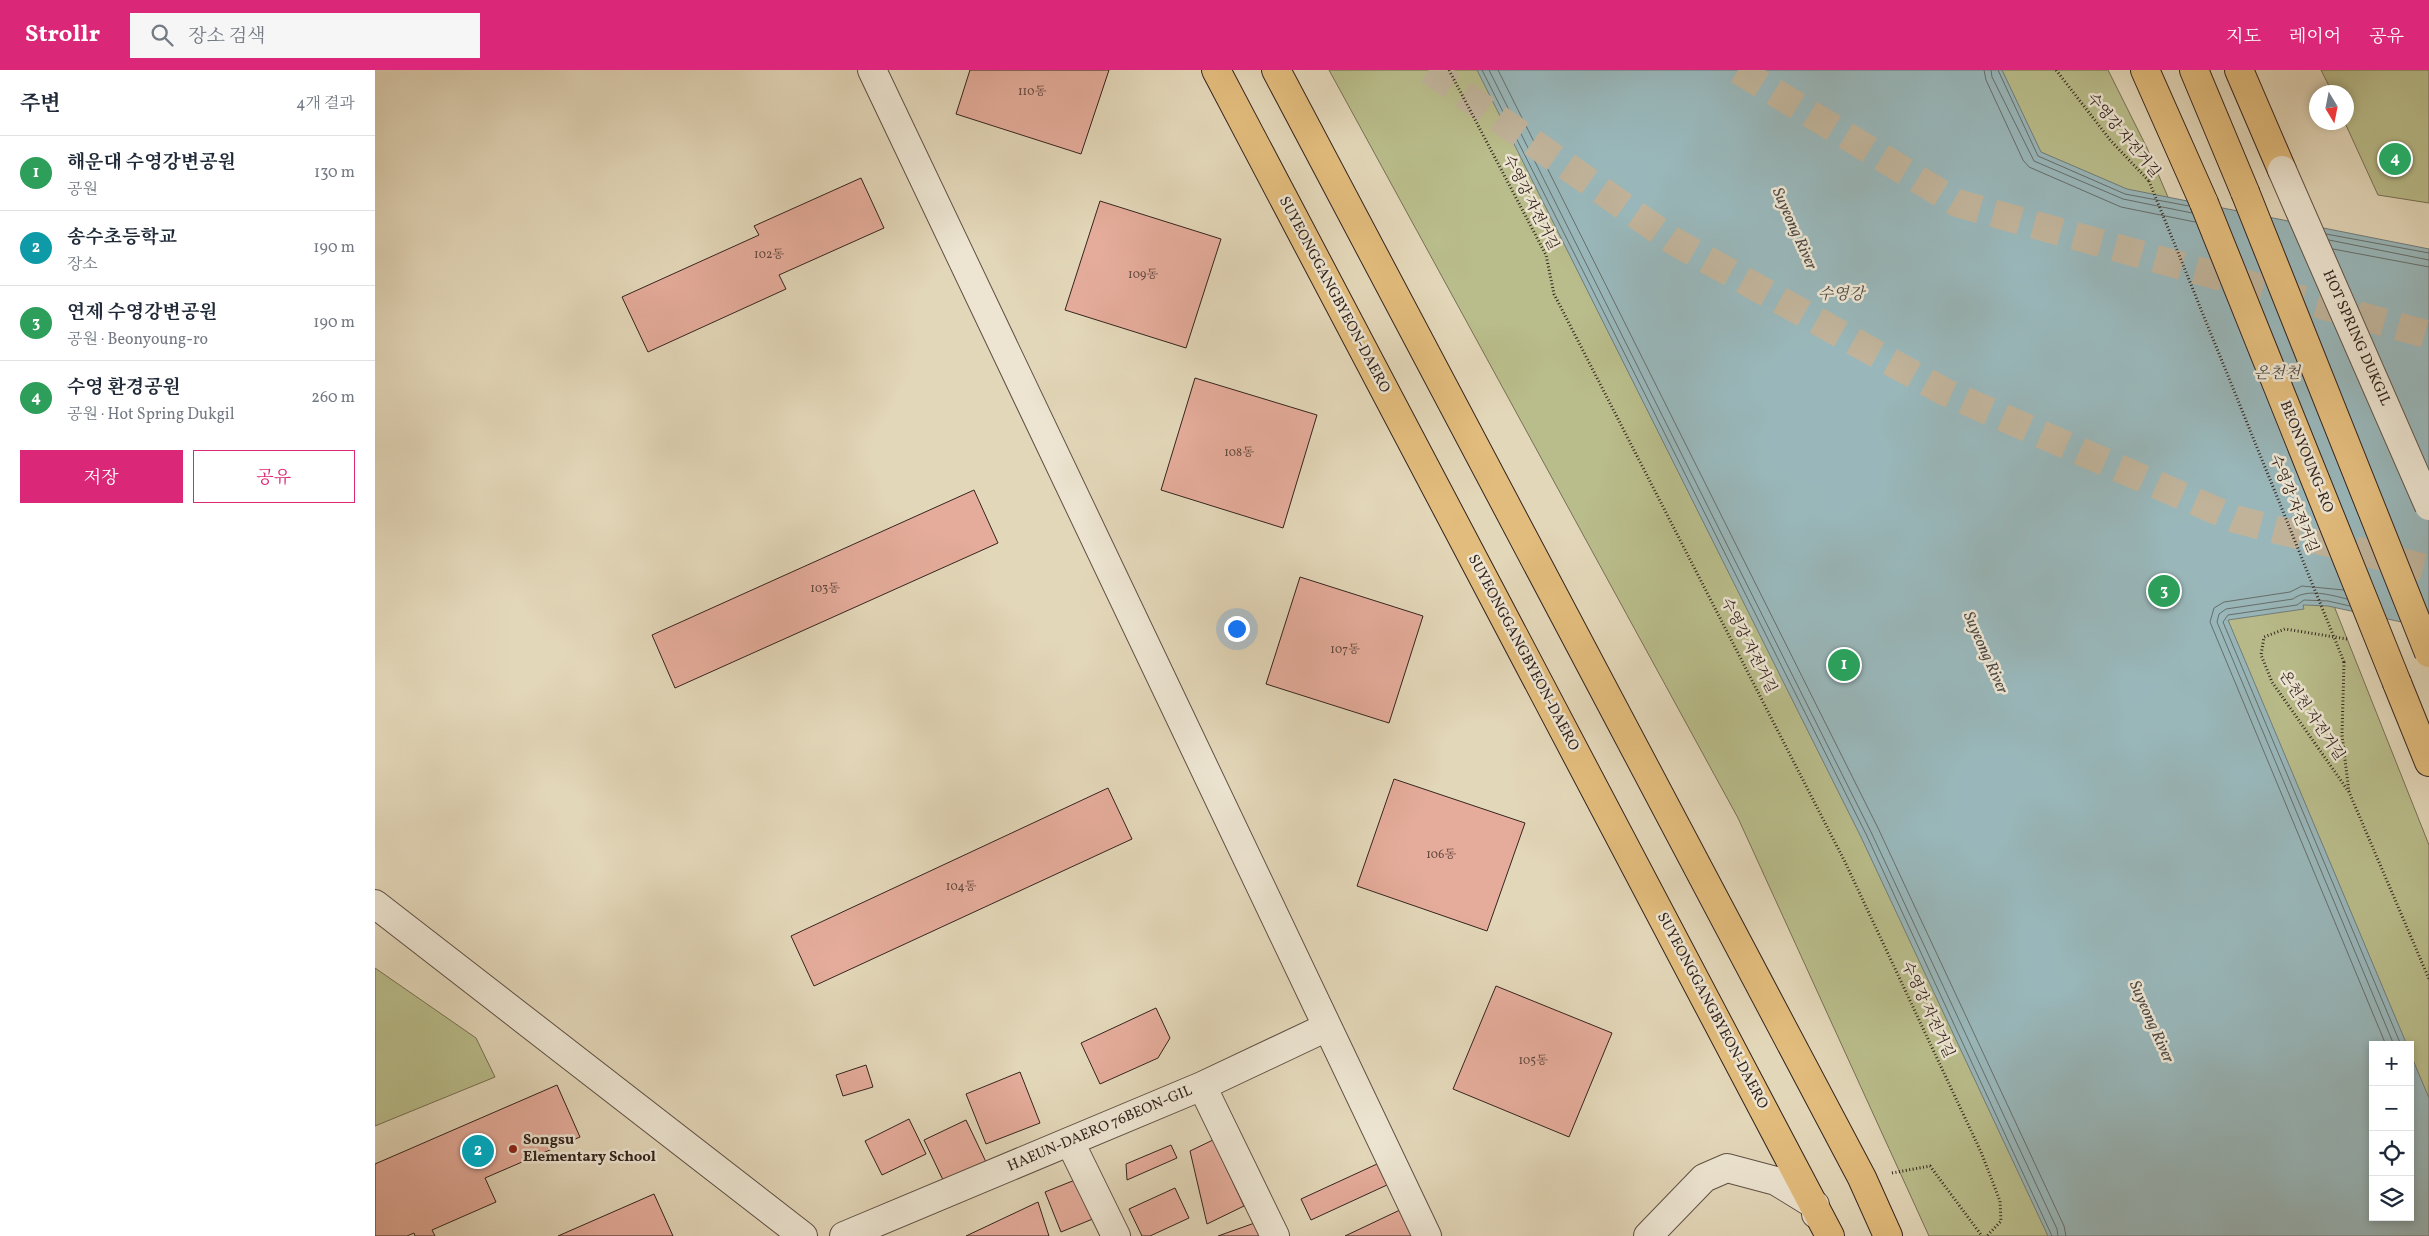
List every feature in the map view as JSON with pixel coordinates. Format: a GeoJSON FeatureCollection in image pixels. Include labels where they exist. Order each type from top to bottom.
{"type":"FeatureCollection","features":[{"type":"Feature","properties":{"kind":"main road","name":"SUYEONGGANGBYEON-DAERO"},"geometry":{"type":"LineString","coordinates":[[1216,70],[1830,1236]]}},
{"type":"Feature","properties":{"kind":"main road"},"geometry":{"type":"LineString","coordinates":[[1276,70],[1862,1178],[1888,1236]]}},
{"type":"Feature","properties":{"kind":"main road","name":"BEONYOUNG-RO"},"geometry":{"type":"LineString","coordinates":[[2145,70],[2205,203],[2429,762]]}},
{"type":"Feature","properties":{"kind":"main road"},"geometry":{"type":"LineString","coordinates":[[2194,70],[2245,192],[2429,653]]}},
{"type":"Feature","properties":{"kind":"main road"},"geometry":{"type":"LineString","coordinates":[[2239,70],[2282,170]]}},
{"type":"Feature","properties":{"kind":"street"},"geometry":{"type":"LineString","coordinates":[[871,70],[1427,1236]]}},
{"type":"Feature","properties":{"kind":"street","name":"HOT SPRING DUKGIL"},"geometry":{"type":"LineString","coordinates":[[2282,170],[2429,506]]}},
{"type":"Feature","properties":{"kind":"street"},"geometry":{"type":"LineString","coordinates":[[375,904],[803,1236]]}},
{"type":"Feature","properties":{"kind":"street"},"geometry":{"type":"LineString","coordinates":[[1202,1086],[1327,1027]]}},
{"type":"Feature","properties":{"kind":"street","name":"HAEUN-DAERO 76BEON-GIL"},"geometry":{"type":"LineString","coordinates":[[850,1235],[1202,1086],[1275,1236]]}},
{"type":"Feature","properties":{"kind":"street"},"geometry":{"type":"LineString","coordinates":[[1070,1142],[1116,1236]]}},
{"type":"Feature","properties":{"kind":"street"},"geometry":{"type":"LineString","coordinates":[[1648,1236],[1704,1178],[1727,1168],[1776,1181],[1815,1205],[1820,1236]]}},
{"type":"Feature","properties":{"kind":"street"},"geometry":{"type":"LineString","coordinates":[[1862,1178],[1902,1236]]}},
{"type":"Feature","properties":{"kind":"path","name":"수영강 자전거길"},"geometry":{"type":"LineString","coordinates":[[1449,70],[1546,256],[1554,294],[1845,862],[1981,1152],[2001,1200],[2001,1221],[1987,1236]]}},
{"type":"Feature","properties":{"kind":"path","name":"수영강 자전거길"},"geometry":{"type":"LineString","coordinates":[[2056,70],[2111,141],[2149,181],[2344,662],[2342,735],[2349,792],[2429,979]]}},
{"type":"Feature","properties":{"kind":"path","name":"온천천 자전거길"},"geometry":{"type":"LineString","coordinates":[[2349,792],[2271,682],[2261,655],[2264,637],[2285,629],[2352,640]]}},
{"type":"Feature","properties":{"kind":"path"},"geometry":{"type":"LineString","coordinates":[[1862,1178],[1929,1166],[1982,1236]]}},
{"type":"Feature","properties":{"kind":"green space","name":"수영강"},"geometry":{"type":"Polygon","coordinates":[[[1329,70],[2108,70],[2147,148],[2218,314],[2429,845],[2429,1236],[1929,1236],[1738,818],[1329,70]]]}},
{"type":"Feature","properties":{"kind":"green space"},"geometry":{"type":"Polygon","coordinates":[[[2321,70],[2429,70],[2429,203],[2378,195],[2348,130],[2354,130],[2354,85],[2328,85],[2321,70]]]}},
{"type":"Feature","properties":{"kind":"green space"},"geometry":{"type":"Polygon","coordinates":[[[375,968],[476,1038],[495,1077],[375,1126],[375,968]]]}},
{"type":"Feature","properties":{"kind":"water","name":"수영강"},"geometry":{"type":"Polygon","coordinates":[[[1477,70],[2002,70],[2041,152],[2127,189],[2429,249],[2429,628],[2328,606],[2305,605],[2303,605],[2304,609],[2228,620],[2405,1041],[2369,1041],[2369,1221],[2414,1221],[2414,1062],[2429,1098],[2429,1236],[2048,1236],[1861,837],[1477,70]]]}},
{"type":"Feature","properties":{"kind":"building"},"geometry":{"type":"Polygon","coordinates":[[[970,70],[1109,70],[1081,154],[956,114],[970,70]]]}},
{"type":"Feature","properties":{"kind":"building"},"geometry":{"type":"Polygon","coordinates":[[[861,178],[884,228],[779,275],[786,289],[648,352],[622,297],[759,235],[754,226],[861,178]]]}},
{"type":"Feature","properties":{"kind":"building"},"geometry":{"type":"Polygon","coordinates":[[[1100,201],[1221,239],[1186,348],[1065,310],[1100,201]]]}},
{"type":"Feature","properties":{"kind":"building"},"geometry":{"type":"Polygon","coordinates":[[[1195,378],[1317,415],[1283,528],[1161,490],[1195,378]]]}},
{"type":"Feature","properties":{"kind":"building"},"geometry":{"type":"Polygon","coordinates":[[[974,490],[998,543],[675,688],[652,635],[974,490]]]}},
{"type":"Feature","properties":{"kind":"building"},"geometry":{"type":"Polygon","coordinates":[[[1300,577],[1423,616],[1389,723],[1266,684],[1300,577]]]}},
{"type":"Feature","properties":{"kind":"building"},"geometry":{"type":"Polygon","coordinates":[[[1394,779],[1525,823],[1487,931],[1357,886],[1394,779]]]}},
{"type":"Feature","properties":{"kind":"building"},"geometry":{"type":"Polygon","coordinates":[[[1108,788],[1132,839],[814,986],[791,936],[1108,788]]]}},
{"type":"Feature","properties":{"kind":"building"},"geometry":{"type":"Polygon","coordinates":[[[1496,986],[1612,1033],[1569,1137],[1453,1089],[1496,986]]]}},
{"type":"Feature","properties":{"kind":"building"},"geometry":{"type":"Polygon","coordinates":[[[1156,1008],[1170,1038],[1158,1058],[1100,1084],[1081,1043],[1156,1008]]]}},
{"type":"Feature","properties":{"kind":"building"},"geometry":{"type":"Polygon","coordinates":[[[866,1065],[873,1087],[843,1096],[836,1075],[866,1065]]]}},
{"type":"Feature","properties":{"kind":"building"},"geometry":{"type":"Polygon","coordinates":[[[1020,1072],[1040,1123],[986,1144],[966,1094],[1020,1072]]]}},
{"type":"Feature","properties":{"kind":"building"},"geometry":{"type":"Polygon","coordinates":[[[557,1085],[580,1137],[485,1178],[496,1202],[432,1230],[435,1236],[415,1236],[414,1233],[407,1236],[375,1236],[375,1164],[557,1085]]]}},
{"type":"Feature","properties":{"kind":"building"},"geometry":{"type":"Polygon","coordinates":[[[909,1119],[926,1154],[882,1175],[865,1141],[909,1119]]]}},
{"type":"Feature","properties":{"kind":"building"},"geometry":{"type":"Polygon","coordinates":[[[966,1120],[986,1162],[944,1182],[924,1140],[966,1120]]]}},
{"type":"Feature","properties":{"kind":"building"},"geometry":{"type":"Polygon","coordinates":[[[1213,1140],[1244,1206],[1207,1224],[1190,1151],[1213,1140]]]}},
{"type":"Feature","properties":{"kind":"building"},"geometry":{"type":"Polygon","coordinates":[[[1171,1145],[1177,1158],[1127,1180],[1126,1164],[1171,1145]]]}},
{"type":"Feature","properties":{"kind":"building"},"geometry":{"type":"Polygon","coordinates":[[[1377,1164],[1387,1185],[1311,1220],[1301,1199],[1377,1164]]]}},
{"type":"Feature","properties":{"kind":"building"},"geometry":{"type":"Polygon","coordinates":[[[1085,1176],[1100,1216],[1061,1232],[1045,1192],[1085,1176]]]}},
{"type":"Feature","properties":{"kind":"building"},"geometry":{"type":"Polygon","coordinates":[[[1175,1188],[1189,1218],[1150,1236],[1142,1236],[1129,1209],[1175,1188]]]}},
{"type":"Feature","properties":{"kind":"building"},"geometry":{"type":"Polygon","coordinates":[[[654,1194],[673,1236],[558,1236],[654,1194]]]}},
{"type":"Feature","properties":{"kind":"building"},"geometry":{"type":"Polygon","coordinates":[[[1038,1202],[1049,1236],[966,1236],[1038,1202]]]}},
{"type":"Feature","properties":{"kind":"building"},"geometry":{"type":"Polygon","coordinates":[[[1402,1209],[1415,1236],[1345,1236],[1402,1209]]]}},
{"type":"Feature","properties":{"kind":"building"},"geometry":{"type":"Polygon","coordinates":[[[1263,1220],[1269,1236],[1218,1236],[1263,1220]]]}},
{"type":"Feature","properties":{"kind":"tunnel"},"geometry":{"type":"LineString","coordinates":[[1429,70],[1675,242],[1945,392],[2235,519],[2429,569]]}},
{"type":"Feature","properties":{"kind":"tunnel"},"geometry":{"type":"LineString","coordinates":[[1738,70],[1957,203],[2429,335]]}},
{"type":"Feature","properties":{"kind":"place","name":"수영 환경공원"},"geometry":{"type":"Point","coordinates":[2395,159]}},
{"type":"Feature","properties":{"kind":"place","name":"연제 수영강변공원"},"geometry":{"type":"Point","coordinates":[2164,591]}},
{"type":"Feature","properties":{"kind":"place","name":"해운대 수영강변공원"},"geometry":{"type":"Point","coordinates":[1844,665]}},
{"type":"Feature","properties":{"kind":"place","name":"Songsu Elementary School"},"geometry":{"type":"Point","coordinates":[513,1149]}},
{"type":"Feature","properties":{"kind":"place","name":"송수초등학교"},"geometry":{"type":"Point","coordinates":[478,1151]}},
{"type":"Feature","properties":{"kind":"water label","name":"Suyeong River"},"geometry":{"type":"Point","coordinates":[1794,229]}},
{"type":"Feature","properties":{"kind":"water label","name":"온천천"},"geometry":{"type":"Point","coordinates":[2277,374]}},
{"type":"Feature","properties":{"kind":"water label","name":"Suyeong River"},"geometry":{"type":"Point","coordinates":[1985,653]}},
{"type":"Feature","properties":{"kind":"water label","name":"Suyeong River"},"geometry":{"type":"Point","coordinates":[2151,1022]}}]}
